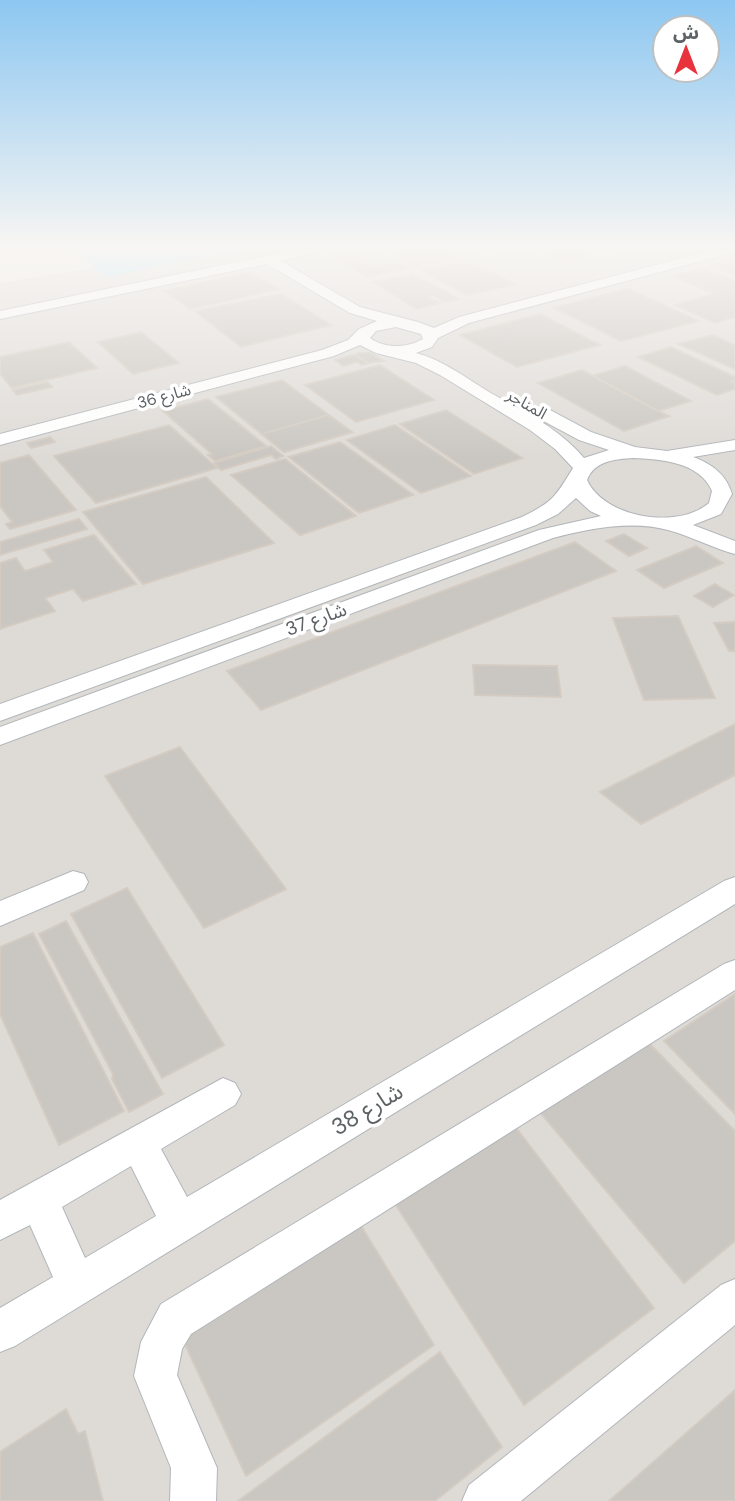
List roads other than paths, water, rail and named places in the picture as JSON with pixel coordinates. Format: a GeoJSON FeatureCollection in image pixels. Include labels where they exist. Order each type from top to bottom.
{"type":"FeatureCollection","features":[{"type":"Feature","properties":{"kind":"street"},"geometry":{"type":"LineString","coordinates":[[358,319],[366,343],[384,349],[410,350],[420,347],[431,337],[464,320]]}},
{"type":"Feature","properties":{"kind":"street"},"geometry":{"type":"LineString","coordinates":[[389,319],[407,324],[468,319]]}},
{"type":"Feature","properties":{"kind":"street","name":"شارع 36"},"geometry":{"type":"LineString","coordinates":[[0,440],[328,353],[353,343],[363,333],[379,325],[407,324]]}},
{"type":"Feature","properties":{"kind":"street","name":"المناجر"},"geometry":{"type":"LineString","coordinates":[[407,324],[431,337],[443,354],[565,427],[633,452]]}},
{"type":"Feature","properties":{"kind":"street","name":"شارع 36"},"geometry":{"type":"LineString","coordinates":[[328,353],[384,349]]}},
{"type":"Feature","properties":{"kind":"street","name":"المناجر"},"geometry":{"type":"LineString","coordinates":[[384,349],[428,362],[561,444],[580,474],[582,494],[597,507],[636,520]]}},
{"type":"Feature","properties":{"kind":"street"},"geometry":{"type":"LineString","coordinates":[[580,474],[608,455],[633,452],[706,452],[735,445]]}},
{"type":"Feature","properties":{"kind":"street"},"geometry":{"type":"LineString","coordinates":[[659,454],[685,460],[706,470],[719,483],[735,517]]}},
{"type":"Feature","properties":{"kind":"street"},"geometry":{"type":"LineString","coordinates":[[666,523],[705,515],[719,504],[735,472]]}},
{"type":"Feature","properties":{"kind":"street","name":"شارع 37"},"geometry":{"type":"LineString","coordinates":[[0,713],[530,521],[562,503],[580,474]]}},
{"type":"Feature","properties":{"kind":"street"},"geometry":{"type":"LineString","coordinates":[[636,520],[666,523],[735,548]]}},
{"type":"Feature","properties":{"kind":"street","name":"شارع 37"},"geometry":{"type":"LineString","coordinates":[[0,736],[546,534],[588,523],[636,520]]}},
{"type":"Feature","properties":{"kind":"street"},"geometry":{"type":"LineString","coordinates":[[0,914],[73,883]]}},
{"type":"Feature","properties":{"kind":"street","name":"شارع 38"},"geometry":{"type":"LineString","coordinates":[[0,1331],[735,889]]}},
{"type":"Feature","properties":{"kind":"street"},"geometry":{"type":"LineString","coordinates":[[193,1501],[194,1468],[155,1376],[162,1342],[176,1319],[735,972]]}},
{"type":"Feature","properties":{"kind":"street"},"geometry":{"type":"LineString","coordinates":[[0,1221],[223,1094]]}},
{"type":"Feature","properties":{"kind":"street"},"geometry":{"type":"LineString","coordinates":[[138,1142],[179,1222]]}},
{"type":"Feature","properties":{"kind":"street"},"geometry":{"type":"LineString","coordinates":[[39,1200],[76,1284]]}},
{"type":"Feature","properties":{"kind":"street"},"geometry":{"type":"LineString","coordinates":[[485,1501],[735,1299]]}}]}
